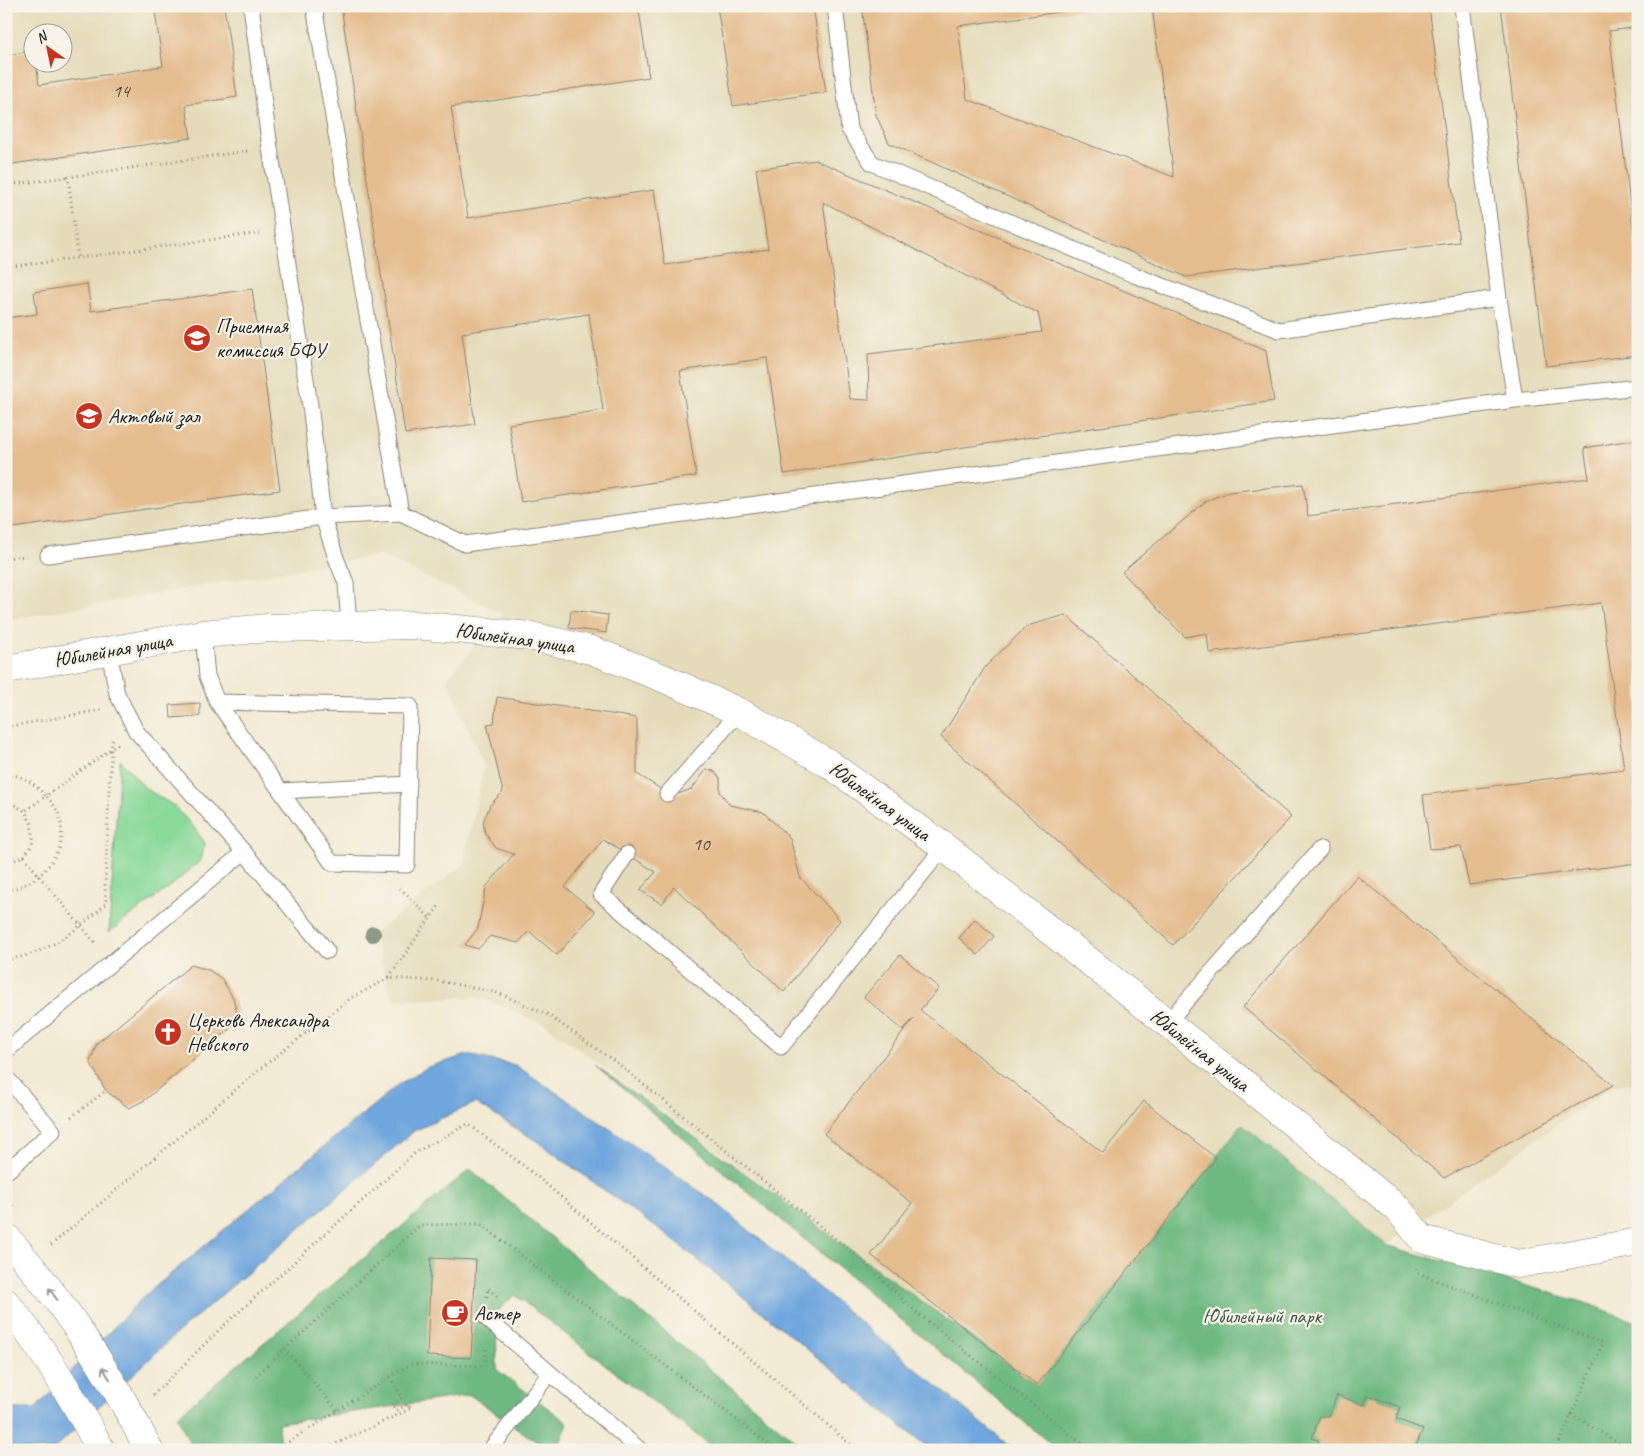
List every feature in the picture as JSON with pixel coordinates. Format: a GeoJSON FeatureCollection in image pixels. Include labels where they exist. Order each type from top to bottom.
{"type":"FeatureCollection","features":[{"type":"Feature","properties":{"kind":"street","name":"Юбилейная улица"},"geometry":{"type":"LineString","coordinates":[[6,669],[203,634],[268,628],[414,626],[530,636],[591,650],[663,678],[738,712],[828,763],[944,847],[1397,1208],[1422,1239]]}},
{"type":"Feature","properties":{"kind":"street"},"geometry":{"type":"LineString","coordinates":[[6,1237],[43,1280],[82,1334],[140,1405],[149,1450]]}},
{"type":"Feature","properties":{"kind":"street"},"geometry":{"type":"LineString","coordinates":[[1422,1239],[1518,1264],[1638,1242]]}},
{"type":"Feature","properties":{"kind":"street"},"geometry":{"type":"LineString","coordinates":[[6,1302],[48,1360],[97,1442]]}},
{"type":"Feature","properties":{"kind":"lane"},"geometry":{"type":"LineString","coordinates":[[251,6],[270,148],[311,412],[323,517],[346,583],[349,626]]}},
{"type":"Feature","properties":{"kind":"lane"},"geometry":{"type":"LineString","coordinates":[[314,6],[401,513]]}},
{"type":"Feature","properties":{"kind":"lane"},"geometry":{"type":"LineString","coordinates":[[835,6],[849,129],[872,163],[1134,275],[1279,330],[1499,298]]}},
{"type":"Feature","properties":{"kind":"lane"},"geometry":{"type":"LineString","coordinates":[[1462,6],[1499,298],[1515,400]]}},
{"type":"Feature","properties":{"kind":"lane"},"geometry":{"type":"LineString","coordinates":[[48,555],[323,517],[401,513],[465,544],[1515,400],[1638,387]]}},
{"type":"Feature","properties":{"kind":"lane"},"geometry":{"type":"LineString","coordinates":[[203,634],[207,676],[216,702],[332,862],[407,865],[410,706],[216,702]]}},
{"type":"Feature","properties":{"kind":"lane"},"geometry":{"type":"LineString","coordinates":[[109,651],[118,694],[136,731],[244,852],[327,951]]}},
{"type":"Feature","properties":{"kind":"lane"},"geometry":{"type":"LineString","coordinates":[[667,794],[738,712]]}},
{"type":"Feature","properties":{"kind":"lane"},"geometry":{"type":"LineString","coordinates":[[281,791],[409,784]]}},
{"type":"Feature","properties":{"kind":"lane"},"geometry":{"type":"LineString","coordinates":[[628,854],[601,894],[781,1047],[944,847]]}},
{"type":"Feature","properties":{"kind":"lane"},"geometry":{"type":"LineString","coordinates":[[1166,1024],[1320,849]]}},
{"type":"Feature","properties":{"kind":"lane"},"geometry":{"type":"LineString","coordinates":[[6,1051],[244,852]]}},
{"type":"Feature","properties":{"kind":"lane"},"geometry":{"type":"LineString","coordinates":[[6,1077],[53,1131],[6,1172]]}},
{"type":"Feature","properties":{"kind":"lane"},"geometry":{"type":"LineString","coordinates":[[487,1319],[640,1450]]}},
{"type":"Feature","properties":{"kind":"lane"},"geometry":{"type":"LineString","coordinates":[[490,1450],[550,1373]]}},
{"type":"Feature","properties":{"kind":"path"},"geometry":{"type":"LineString","coordinates":[[6,185],[270,148]]}},
{"type":"Feature","properties":{"kind":"path"},"geometry":{"type":"LineString","coordinates":[[68,176],[78,258]]}},
{"type":"Feature","properties":{"kind":"path"},"geometry":{"type":"LineString","coordinates":[[6,267],[283,230]]}},
{"type":"Feature","properties":{"kind":"path"},"geometry":{"type":"LineString","coordinates":[[6,727],[110,708]]}},
{"type":"Feature","properties":{"kind":"path"},"geometry":{"type":"LineString","coordinates":[[25,810],[136,731]]}},
{"type":"Feature","properties":{"kind":"path"},"geometry":{"type":"LineString","coordinates":[[6,960],[26,957],[50,946],[81,925],[106,904],[105,888],[111,749],[114,732]]}},
{"type":"Feature","properties":{"kind":"path"},"geometry":{"type":"LineString","coordinates":[[6,774],[30,780],[52,801],[60,821],[61,841],[56,858],[39,876],[17,889],[6,890]]}},
{"type":"Feature","properties":{"kind":"path"},"geometry":{"type":"LineString","coordinates":[[6,800],[25,810],[32,823],[33,838],[32,845],[24,856],[6,864]]}},
{"type":"Feature","properties":{"kind":"path"},"geometry":{"type":"LineString","coordinates":[[24,856],[111,963]]}},
{"type":"Feature","properties":{"kind":"path"},"geometry":{"type":"LineString","coordinates":[[376,864],[430,918]]}},
{"type":"Feature","properties":{"kind":"path"},"geometry":{"type":"LineString","coordinates":[[49,1247],[265,1065],[351,998],[389,978],[440,904]]}},
{"type":"Feature","properties":{"kind":"path"},"geometry":{"type":"LineString","coordinates":[[389,978],[439,981],[498,993],[548,1015],[617,1063],[862,1260],[916,1312],[1090,1450]]}},
{"type":"Feature","properties":{"kind":"path"},"geometry":{"type":"LineString","coordinates":[[53,1131],[106,1091]]}},
{"type":"Feature","properties":{"kind":"path"},"geometry":{"type":"LineString","coordinates":[[140,1405],[416,1152],[468,1124],[533,1174],[857,1450]]}},
{"type":"Feature","properties":{"kind":"path"},"geometry":{"type":"LineString","coordinates":[[1422,1239],[1417,1273],[1602,1343],[1556,1450]]}},
{"type":"Feature","properties":{"kind":"path"},"geometry":{"type":"LineString","coordinates":[[276,1450],[410,1364],[485,1366],[488,1288],[502,1301]]}},
{"type":"Feature","properties":{"kind":"path"},"geometry":{"type":"LineString","coordinates":[[256,1376],[286,1349]]}},
{"type":"Feature","properties":{"kind":"path"},"geometry":{"type":"LineString","coordinates":[[323,1450],[410,1409],[408,1404],[397,1410],[391,1405],[402,1398],[390,1377]]}},
{"type":"Feature","properties":{"kind":"path"},"geometry":{"type":"LineString","coordinates":[[1571,1414],[1630,1450]]}},
{"type":"Feature","properties":{"kind":"shaded area"},"geometry":{"type":"Polygon","coordinates":[[[6,6],[1638,6],[1638,1083],[1612,1086],[1386,1245],[1242,1125],[1037,1385],[546,1025],[479,997],[393,1000],[373,934],[463,865],[484,766],[447,679],[503,614],[380,555],[6,620],[6,6]]]}},
{"type":"Feature","properties":{"kind":"green space"},"geometry":{"type":"Polygon","coordinates":[[[120,760],[146,789],[174,806],[192,825],[205,843],[201,860],[176,882],[109,932],[120,760]]]}},
{"type":"Feature","properties":{"kind":"green space","name":"Юбилейный парк"},"geometry":{"type":"Polygon","coordinates":[[[595,1065],[1037,1385],[1242,1124],[1386,1245],[1592,1305],[1638,1323],[1638,1450],[1058,1450],[595,1065]]]}},
{"type":"Feature","properties":{"kind":"green space"},"geometry":{"type":"Polygon","coordinates":[[[470,1169],[806,1450],[716,1450],[515,1295],[496,1312],[497,1370],[568,1423],[557,1450],[548,1450],[470,1395],[278,1423],[280,1450],[193,1450],[177,1416],[470,1169]]]}},
{"type":"Feature","properties":{"kind":"water"},"geometry":{"type":"Polygon","coordinates":[[[467,1055],[515,1065],[715,1202],[1014,1450],[931,1450],[672,1239],[535,1140],[475,1103],[414,1131],[177,1333],[53,1450],[6,1450],[6,1409],[35,1409],[143,1297],[399,1084],[428,1067],[467,1055]]]}},
{"type":"Feature","properties":{"kind":"building"},"geometry":{"type":"Polygon","coordinates":[[[154,6],[224,6],[237,97],[186,105],[191,138],[6,165],[6,55],[22,53],[22,72],[37,72],[39,85],[163,66],[154,6]]]}},
{"type":"Feature","properties":{"kind":"building"},"geometry":{"type":"Polygon","coordinates":[[[341,6],[657,6],[639,10],[649,77],[451,107],[468,218],[654,190],[665,265],[768,249],[756,169],[815,160],[1266,351],[1274,401],[784,474],[767,358],[680,371],[696,476],[521,502],[509,424],[603,410],[589,314],[462,333],[475,424],[405,434],[341,6]],[[823,202],[850,399],[869,400],[868,354],[1042,332],[1038,313],[823,202]]]}},
{"type":"Feature","properties":{"kind":"building"},"geometry":{"type":"Polygon","coordinates":[[[717,6],[813,6],[826,92],[733,106],[717,6]]]}},
{"type":"Feature","properties":{"kind":"building"},"geometry":{"type":"Polygon","coordinates":[[[862,6],[1103,6],[958,26],[967,99],[1174,177],[1152,6],[1429,6],[1459,242],[1186,277],[889,143],[876,115],[862,6]]]}},
{"type":"Feature","properties":{"kind":"building"},"geometry":{"type":"Polygon","coordinates":[[[1501,6],[1638,6],[1638,27],[1609,31],[1635,246],[1638,245],[1638,355],[1546,366],[1501,6]]]}},
{"type":"Feature","properties":{"kind":"building"},"geometry":{"type":"Polygon","coordinates":[[[87,284],[91,311],[252,289],[280,490],[6,529],[6,318],[37,314],[34,292],[87,284]]]}},
{"type":"Feature","properties":{"kind":"building"},"geometry":{"type":"Polygon","coordinates":[[[1638,439],[1638,863],[1469,885],[1461,847],[1430,849],[1423,795],[1624,769],[1601,603],[1209,653],[1207,633],[1185,637],[1122,572],[1206,501],[1229,492],[1303,484],[1308,516],[1589,478],[1584,448],[1638,439]]]}},
{"type":"Feature","properties":{"kind":"building"},"geometry":{"type":"Polygon","coordinates":[[[571,610],[608,615],[606,633],[569,628],[571,610]]]}},
{"type":"Feature","properties":{"kind":"building"},"geometry":{"type":"Polygon","coordinates":[[[1066,615],[1291,817],[1173,945],[941,737],[986,666],[1027,626],[1066,615]]]}},
{"type":"Feature","properties":{"kind":"building"},"geometry":{"type":"Polygon","coordinates":[[[497,697],[637,718],[637,774],[672,796],[692,789],[706,770],[714,771],[720,778],[720,792],[730,805],[763,812],[790,838],[800,877],[840,920],[784,992],[674,887],[662,904],[640,890],[656,872],[603,839],[565,887],[595,912],[557,955],[529,931],[518,943],[490,936],[478,949],[465,945],[478,928],[486,887],[514,854],[496,848],[485,833],[483,822],[490,805],[503,792],[487,724],[494,723],[497,697]]]}},
{"type":"Feature","properties":{"kind":"building"},"geometry":{"type":"Polygon","coordinates":[[[200,703],[200,716],[171,718],[170,705],[200,703]]]}},
{"type":"Feature","properties":{"kind":"building"},"geometry":{"type":"Polygon","coordinates":[[[1357,876],[1613,1085],[1444,1178],[1243,1007],[1357,876]]]}},
{"type":"Feature","properties":{"kind":"building"},"geometry":{"type":"Polygon","coordinates":[[[975,919],[994,936],[978,955],[959,938],[975,919]]]}},
{"type":"Feature","properties":{"kind":"building"},"geometry":{"type":"Polygon","coordinates":[[[900,955],[939,988],[920,1010],[1103,1153],[1144,1101],[1216,1158],[1037,1385],[871,1255],[912,1203],[824,1134],[914,1018],[903,1030],[864,997],[900,955]]]}},
{"type":"Feature","properties":{"kind":"building","name":"Церковь Александра Невского"},"geometry":{"type":"Polygon","coordinates":[[[191,965],[209,970],[222,979],[233,998],[239,1021],[145,1100],[129,1108],[106,1091],[90,1062],[97,1043],[191,965]]]}},
{"type":"Feature","properties":{"kind":"building"},"geometry":{"type":"Polygon","coordinates":[[[431,1258],[476,1260],[471,1358],[427,1356],[431,1258]]]}},
{"type":"Feature","properties":{"kind":"building"},"geometry":{"type":"Polygon","coordinates":[[[1337,1395],[1364,1405],[1368,1395],[1400,1407],[1396,1419],[1423,1429],[1414,1450],[1315,1450],[1319,1441],[1312,1438],[1320,1416],[1329,1416],[1337,1395]]]}},
{"type":"Feature","properties":{"kind":"place","name":"Приемная комиссия БФУ"},"geometry":{"type":"Point","coordinates":[197,338]}},
{"type":"Feature","properties":{"kind":"place","name":"Актовый зал"},"geometry":{"type":"Point","coordinates":[89,416]}},
{"type":"Feature","properties":{"kind":"place","name":"Церковь Александра Невского"},"geometry":{"type":"Point","coordinates":[168,1032]}},
{"type":"Feature","properties":{"kind":"place","name":"Астер"},"geometry":{"type":"Point","coordinates":[455,1313]}}]}
